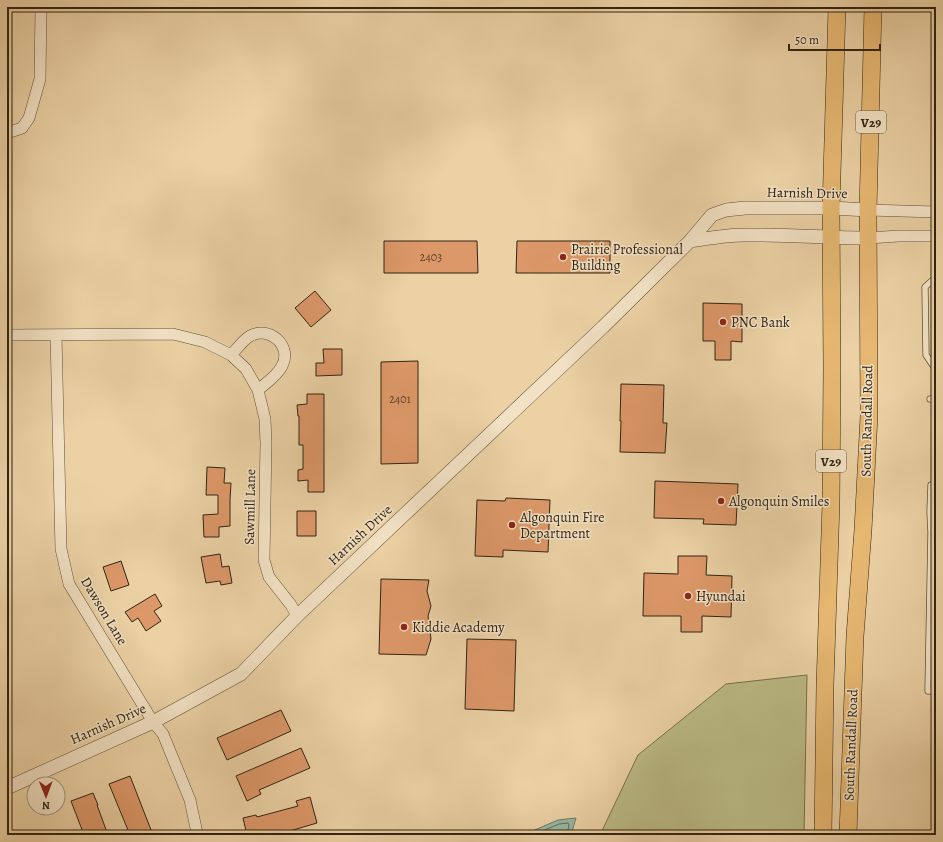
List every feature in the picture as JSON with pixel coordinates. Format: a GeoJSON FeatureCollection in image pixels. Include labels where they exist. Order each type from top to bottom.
{"type":"FeatureCollection","features":[{"type":"Feature","properties":{"kind":"main road","name":"South Randall Road"},"geometry":{"type":"LineString","coordinates":[[823,835],[825,685],[831,503],[831,208],[837,7]]}},
{"type":"Feature","properties":{"kind":"main road","name":"South Randall Road"},"geometry":{"type":"LineString","coordinates":[[848,835],[855,636],[870,416],[868,210],[874,7]]}},
{"type":"Feature","properties":{"kind":"street"},"geometry":{"type":"LineString","coordinates":[[7,133],[22,128],[29,118],[40,79],[41,7]]}},
{"type":"Feature","properties":{"kind":"street","name":"Harnish Drive"},"geometry":{"type":"LineString","coordinates":[[7,788],[153,722],[240,674],[297,616],[603,327],[690,241],[712,215],[726,210],[745,208],[831,208],[936,212]]}},
{"type":"Feature","properties":{"kind":"street"},"geometry":{"type":"LineString","coordinates":[[690,241],[724,236],[745,235],[831,238],[936,236]]}},
{"type":"Feature","properties":{"kind":"street"},"geometry":{"type":"LineString","coordinates":[[231,355],[245,340],[259,333],[266,333],[274,336],[280,342],[284,348],[284,364],[280,371],[258,390]]}},
{"type":"Feature","properties":{"kind":"street","name":"Sawmill Lane"},"geometry":{"type":"LineString","coordinates":[[7,335],[173,334],[205,342],[231,355],[246,370],[258,390],[265,419],[264,560],[269,577],[291,605],[297,616]]}},
{"type":"Feature","properties":{"kind":"street","name":"Dawson Lane"},"geometry":{"type":"LineString","coordinates":[[56,335],[60,549],[69,584],[153,722],[163,734],[190,800],[197,833],[196,835]]}},
{"type":"Feature","properties":{"kind":"lane"},"geometry":{"type":"LineString","coordinates":[[936,277],[925,287],[926,355],[936,370]]}},
{"type":"Feature","properties":{"kind":"lane"},"geometry":{"type":"LineString","coordinates":[[931,485],[930,512],[933,533],[928,691],[936,691]]}},
{"type":"Feature","properties":{"kind":"green space"},"geometry":{"type":"Polygon","coordinates":[[[807,675],[804,835],[600,835],[638,755],[726,684],[807,675]]]}},
{"type":"Feature","properties":{"kind":"water"},"geometry":{"type":"Polygon","coordinates":[[[576,818],[571,835],[523,835],[558,820],[576,818]]]}},
{"type":"Feature","properties":{"kind":"building"},"geometry":{"type":"Polygon","coordinates":[[[384,241],[477,241],[478,273],[384,273],[384,241]]]}},
{"type":"Feature","properties":{"kind":"building","name":"Prairie Professional Building"},"geometry":{"type":"Polygon","coordinates":[[[517,241],[610,241],[610,273],[516,273],[517,241]]]}},
{"type":"Feature","properties":{"kind":"building"},"geometry":{"type":"Polygon","coordinates":[[[315,291],[331,310],[311,327],[295,308],[315,291]]]}},
{"type":"Feature","properties":{"kind":"building","name":"PNC Bank"},"geometry":{"type":"Polygon","coordinates":[[[703,303],[742,304],[742,342],[731,341],[731,360],[715,360],[715,341],[703,341],[703,303]]]}},
{"type":"Feature","properties":{"kind":"building"},"geometry":{"type":"Polygon","coordinates":[[[323,349],[342,349],[342,375],[316,376],[316,363],[324,363],[323,349]]]}},
{"type":"Feature","properties":{"kind":"building"},"geometry":{"type":"Polygon","coordinates":[[[418,361],[418,463],[381,464],[381,362],[418,361]]]}},
{"type":"Feature","properties":{"kind":"building"},"geometry":{"type":"Polygon","coordinates":[[[621,384],[664,385],[663,423],[667,423],[665,453],[620,452],[621,384]]]}},
{"type":"Feature","properties":{"kind":"building"},"geometry":{"type":"Polygon","coordinates":[[[307,394],[324,394],[324,492],[308,492],[308,480],[298,481],[298,470],[303,469],[303,445],[299,445],[299,416],[297,405],[307,404],[307,394]]]}},
{"type":"Feature","properties":{"kind":"building"},"geometry":{"type":"Polygon","coordinates":[[[207,467],[225,468],[224,483],[231,483],[230,526],[219,527],[219,537],[204,537],[203,515],[218,514],[218,495],[206,495],[207,467]]]}},
{"type":"Feature","properties":{"kind":"building"},"geometry":{"type":"Polygon","coordinates":[[[655,481],[738,484],[736,525],[703,524],[704,519],[654,518],[655,481]]]}},
{"type":"Feature","properties":{"kind":"building","name":"Algonquin Fire Department"},"geometry":{"type":"Polygon","coordinates":[[[506,498],[550,500],[548,552],[503,550],[503,557],[475,556],[477,500],[505,501],[506,498]]]}},
{"type":"Feature","properties":{"kind":"building"},"geometry":{"type":"Polygon","coordinates":[[[297,511],[316,511],[316,536],[297,536],[297,511]]]}},
{"type":"Feature","properties":{"kind":"building"},"geometry":{"type":"Polygon","coordinates":[[[220,554],[222,567],[229,566],[232,583],[221,585],[220,581],[206,583],[201,557],[220,554]]]}},
{"type":"Feature","properties":{"kind":"building","name":"Hyundai"},"geometry":{"type":"Polygon","coordinates":[[[678,556],[707,556],[706,575],[732,576],[731,617],[702,616],[702,632],[681,632],[681,616],[643,616],[644,573],[678,574],[678,556]]]}},
{"type":"Feature","properties":{"kind":"building"},"geometry":{"type":"Polygon","coordinates":[[[121,561],[129,585],[111,591],[103,567],[121,561]]]}},
{"type":"Feature","properties":{"kind":"building","name":"Kiddie Academy"},"geometry":{"type":"Polygon","coordinates":[[[381,579],[429,580],[427,591],[431,606],[428,616],[431,639],[426,655],[379,654],[381,579]]]}},
{"type":"Feature","properties":{"kind":"building"},"geometry":{"type":"Polygon","coordinates":[[[155,594],[162,606],[154,611],[161,621],[146,631],[138,618],[132,622],[125,612],[155,594]]]}},
{"type":"Feature","properties":{"kind":"building"},"geometry":{"type":"Polygon","coordinates":[[[467,639],[516,640],[514,711],[465,709],[467,639]]]}},
{"type":"Feature","properties":{"kind":"building"},"geometry":{"type":"Polygon","coordinates":[[[281,710],[291,731],[227,760],[217,738],[281,710]]]}},
{"type":"Feature","properties":{"kind":"building"},"geometry":{"type":"Polygon","coordinates":[[[301,748],[310,768],[259,790],[261,794],[247,801],[236,776],[301,748]]]}},
{"type":"Feature","properties":{"kind":"building"},"geometry":{"type":"Polygon","coordinates":[[[130,776],[153,835],[130,835],[109,784],[130,776]]]}},
{"type":"Feature","properties":{"kind":"building"},"geometry":{"type":"Polygon","coordinates":[[[93,793],[108,835],[84,835],[71,801],[93,793]]]}},
{"type":"Feature","properties":{"kind":"building"},"geometry":{"type":"Polygon","coordinates":[[[310,797],[317,823],[276,835],[247,835],[243,818],[256,815],[257,817],[298,806],[296,801],[310,797]]]}},
{"type":"Feature","properties":{"kind":"place","name":"Prairie Professional Building"},"geometry":{"type":"Point","coordinates":[563,257]}},
{"type":"Feature","properties":{"kind":"place","name":"PNC Bank"},"geometry":{"type":"Point","coordinates":[723,322]}},
{"type":"Feature","properties":{"kind":"place","name":"Algonquin Smiles"},"geometry":{"type":"Point","coordinates":[721,501]}},
{"type":"Feature","properties":{"kind":"place","name":"Algonquin Fire Department"},"geometry":{"type":"Point","coordinates":[512,525]}},
{"type":"Feature","properties":{"kind":"place","name":"Hyundai"},"geometry":{"type":"Point","coordinates":[688,596]}},
{"type":"Feature","properties":{"kind":"place","name":"Kiddie Academy"},"geometry":{"type":"Point","coordinates":[404,627]}}]}
